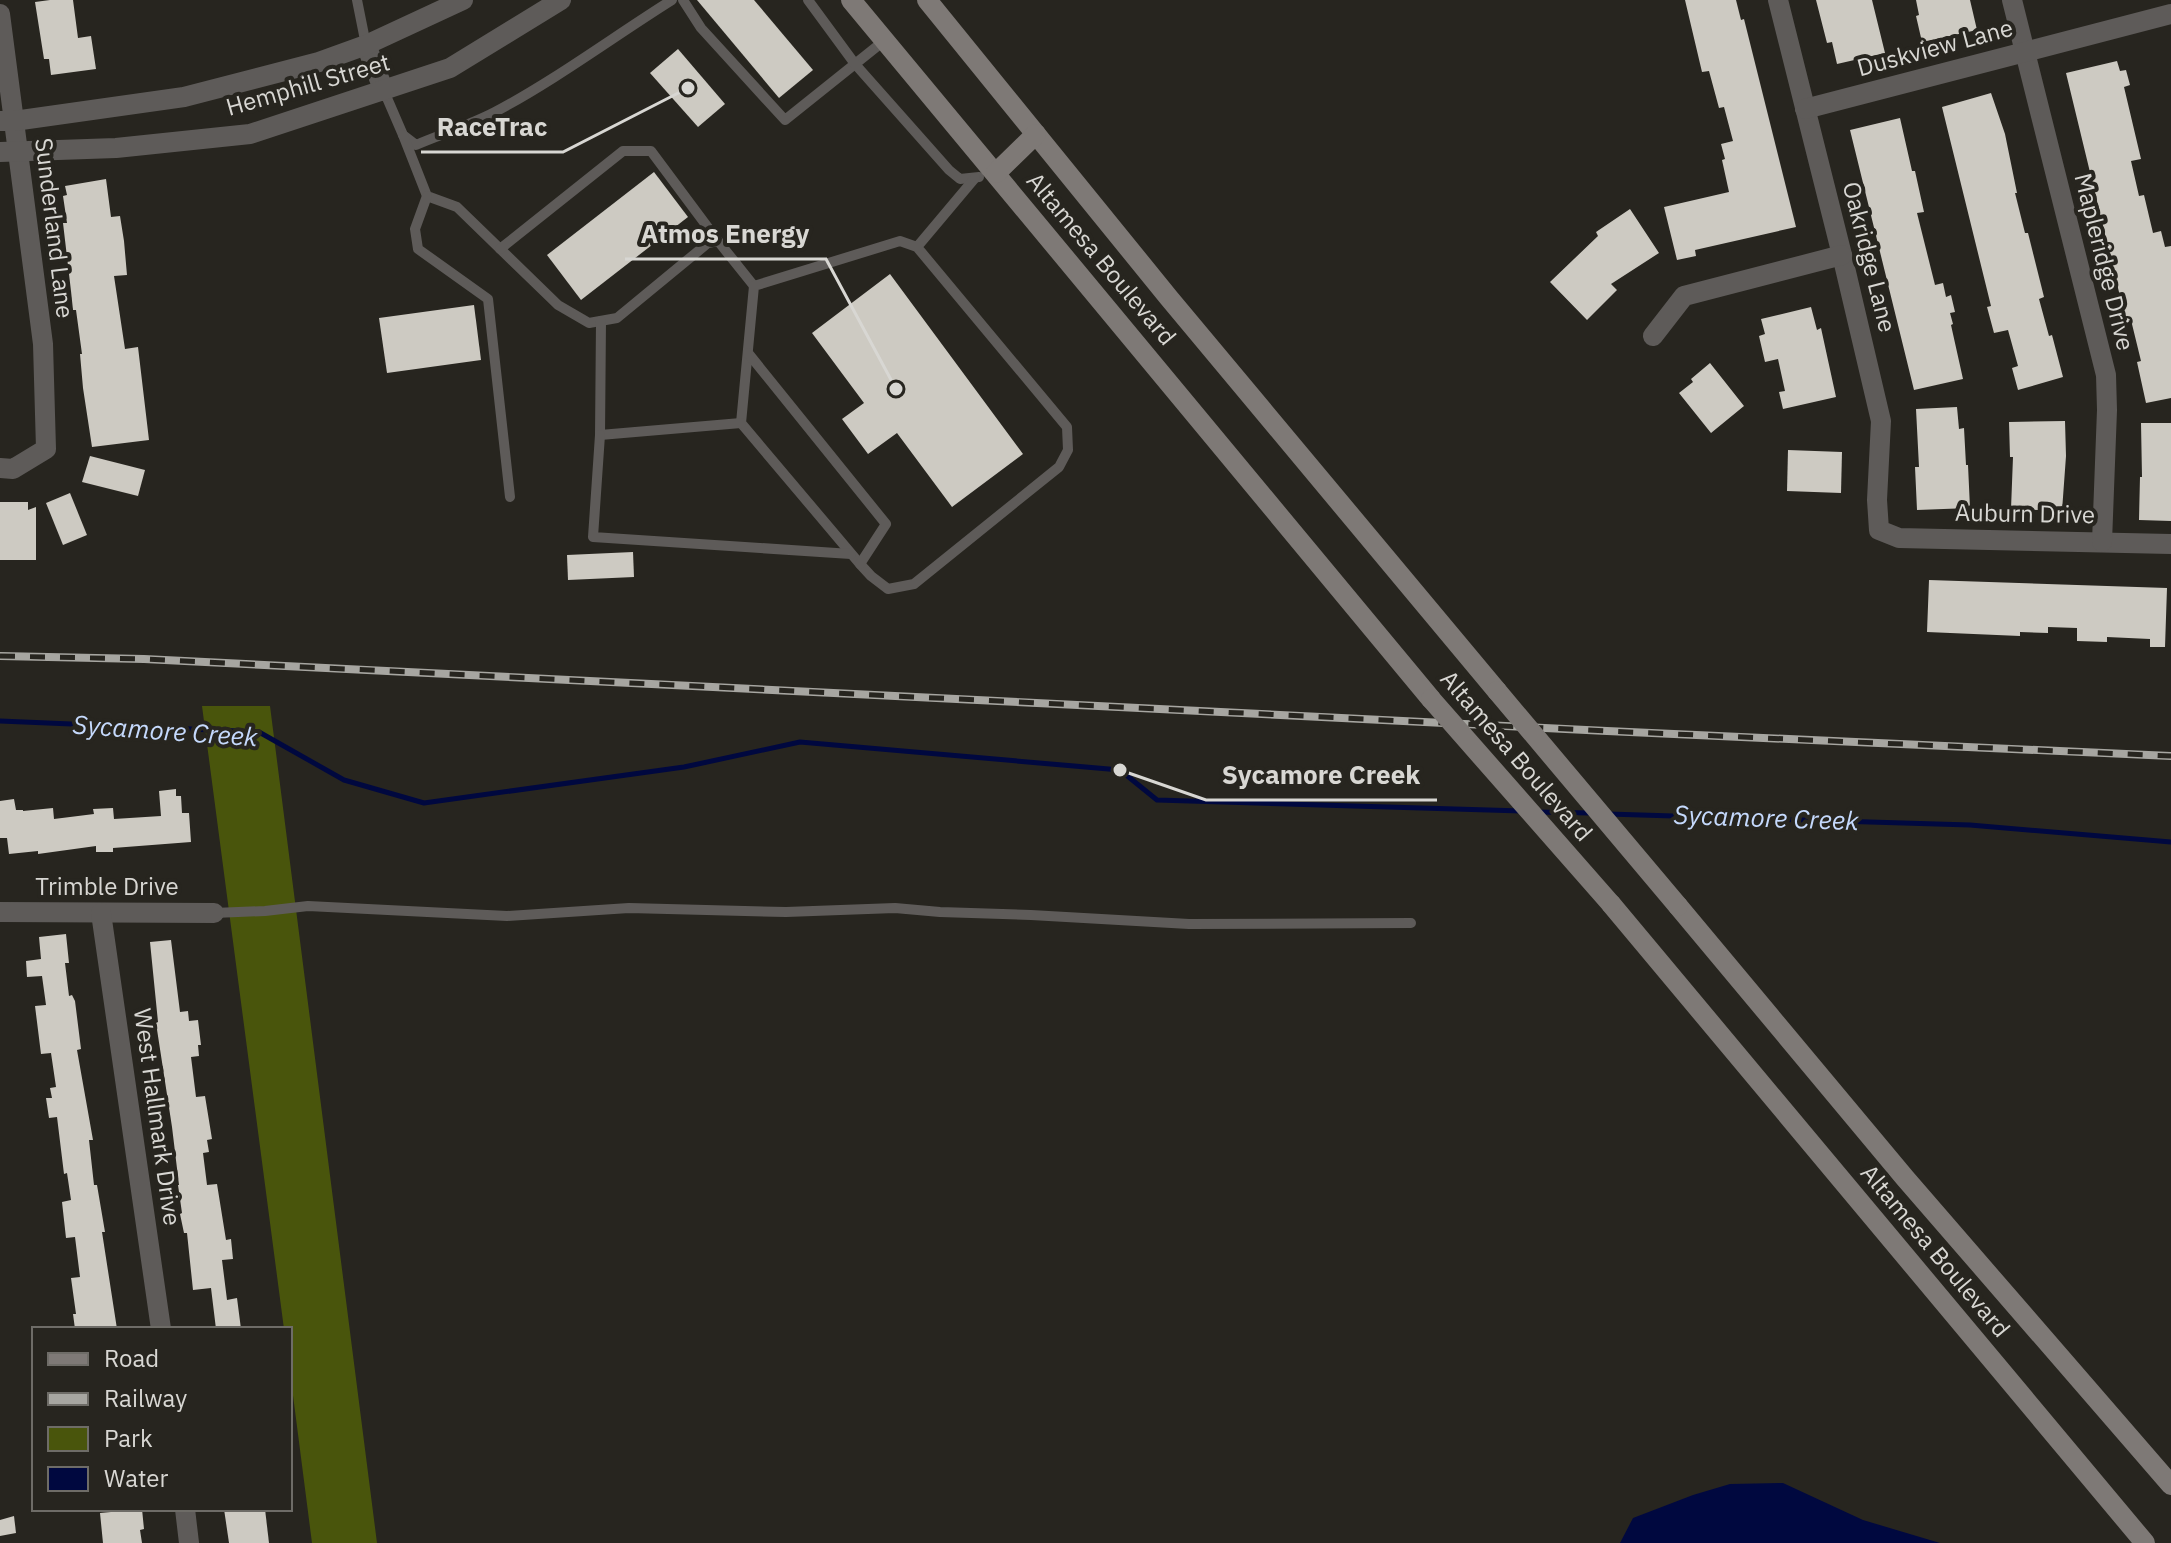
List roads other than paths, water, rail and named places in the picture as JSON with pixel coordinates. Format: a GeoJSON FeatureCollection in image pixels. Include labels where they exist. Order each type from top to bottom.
{"type":"FeatureCollection","features":[{"type":"Feature","properties":{"kind":"main road","name":"Altamesa Boulevard"},"geometry":{"type":"LineString","coordinates":[[851,0],[1431,699],[1611,904],[2145,1543]]}},
{"type":"Feature","properties":{"kind":"main road","name":"Altamesa Boulevard"},"geometry":{"type":"LineString","coordinates":[[927,0],[1169,298],[1497,691],[1905,1178],[2171,1485]]}},
{"type":"Feature","properties":{"kind":"main road"},"geometry":{"type":"LineString","coordinates":[[996,173],[1036,134]]}},
{"type":"Feature","properties":{"kind":"street","name":"Hemphill Street"},"geometry":{"type":"LineString","coordinates":[[7,121],[184,97],[319,62],[366,45],[463,0]]}},
{"type":"Feature","properties":{"kind":"street","name":"Hemphill Street"},"geometry":{"type":"LineString","coordinates":[[9,152],[116,148],[250,134],[450,68],[561,0]]}},
{"type":"Feature","properties":{"kind":"street","name":"Oakridge Lane"},"geometry":{"type":"LineString","coordinates":[[1778,0],[1881,421],[1877,500],[1879,530]]}},
{"type":"Feature","properties":{"kind":"street","name":"Mapleridge Drive"},"geometry":{"type":"LineString","coordinates":[[2012,0],[2106,375],[2102,542]]}},
{"type":"Feature","properties":{"kind":"street","name":"Sunderland Lane"},"geometry":{"type":"LineString","coordinates":[[0,14],[9,152],[43,344],[46,449],[13,469],[0,468]]}},
{"type":"Feature","properties":{"kind":"street","name":"Duskview Lane"},"geometry":{"type":"LineString","coordinates":[[1805,109],[2171,14]]}},
{"type":"Feature","properties":{"kind":"street"},"geometry":{"type":"LineString","coordinates":[[366,45],[384,91]]}},
{"type":"Feature","properties":{"kind":"street"},"geometry":{"type":"LineString","coordinates":[[1653,336],[1684,296],[1842,255]]}},
{"type":"Feature","properties":{"kind":"street","name":"Auburn Drive"},"geometry":{"type":"LineString","coordinates":[[1879,530],[1899,538],[2171,544]]}},
{"type":"Feature","properties":{"kind":"street","name":"Trimble Drive"},"geometry":{"type":"LineString","coordinates":[[0,912],[214,913]]}},
{"type":"Feature","properties":{"kind":"street","name":"West Hallmark Drive"},"geometry":{"type":"LineString","coordinates":[[101,913],[161,1327]]}},
{"type":"Feature","properties":{"kind":"street"},"geometry":{"type":"LineString","coordinates":[[185,1511],[189,1543]]}},
{"type":"Feature","properties":{"kind":"lane"},"geometry":{"type":"LineString","coordinates":[[357,0],[366,45]]}},
{"type":"Feature","properties":{"kind":"lane"},"geometry":{"type":"LineString","coordinates":[[403,135],[416,145],[493,113],[573,67],[672,0]]}},
{"type":"Feature","properties":{"kind":"lane"},"geometry":{"type":"LineString","coordinates":[[683,0],[701,28],[785,120],[885,40]]}},
{"type":"Feature","properties":{"kind":"lane"},"geometry":{"type":"LineString","coordinates":[[808,0],[855,64],[949,170],[960,179],[996,173]]}},
{"type":"Feature","properties":{"kind":"lane"},"geometry":{"type":"LineString","coordinates":[[384,91],[427,196],[415,229],[418,249],[488,299],[510,497]]}},
{"type":"Feature","properties":{"kind":"lane"},"geometry":{"type":"LineString","coordinates":[[500,249],[623,151],[651,151],[754,286],[741,423],[851,554],[888,589],[914,584],[1059,467],[1068,450],[1067,427],[917,247],[900,241],[754,286]]}},
{"type":"Feature","properties":{"kind":"lane"},"geometry":{"type":"LineString","coordinates":[[917,247],[975,178]]}},
{"type":"Feature","properties":{"kind":"lane"},"geometry":{"type":"LineString","coordinates":[[427,196],[457,207],[558,305],[589,323],[617,318],[708,243],[718,241]]}},
{"type":"Feature","properties":{"kind":"lane"},"geometry":{"type":"LineString","coordinates":[[601,321],[600,435],[593,537],[851,554]]}},
{"type":"Feature","properties":{"kind":"lane"},"geometry":{"type":"LineString","coordinates":[[748,353],[886,524],[860,564]]}},
{"type":"Feature","properties":{"kind":"lane"},"geometry":{"type":"LineString","coordinates":[[600,435],[741,423]]}},
{"type":"Feature","properties":{"kind":"lane"},"geometry":{"type":"LineString","coordinates":[[214,913],[308,906],[507,916],[629,908],[786,912],[895,908],[1189,924],[1411,923]]}},
{"type":"Feature","properties":{"kind":"water"},"geometry":{"type":"Polygon","coordinates":[[[1783,1483],[1863,1520],[1940,1543],[1620,1543],[1633,1518],[1693,1495],[1730,1484],[1783,1483]]]}},
{"type":"Feature","properties":{"kind":"waterway","name":"Sycamore Creek"},"geometry":{"type":"LineString","coordinates":[[0,721],[259,732],[344,780],[424,803],[684,767],[800,742],[1120,770],[1157,800],[1522,811]]}},
{"type":"Feature","properties":{"kind":"waterway","name":"Sycamore Creek"},"geometry":{"type":"LineString","coordinates":[[1536,812],[1590,813]]}},
{"type":"Feature","properties":{"kind":"waterway","name":"Sycamore Creek"},"geometry":{"type":"LineString","coordinates":[[1608,814],[1970,825],[2171,842]]}},
{"type":"Feature","properties":{"kind":"railway"},"geometry":{"type":"LineString","coordinates":[[0,656],[144,659],[2171,756]]}},
{"type":"Feature","properties":{"kind":"place","name":"RaceTrac"},"geometry":{"type":"Point","coordinates":[688,88]}},
{"type":"Feature","properties":{"kind":"place","name":"Atmos Energy"},"geometry":{"type":"Point","coordinates":[896,389]}},
{"type":"Feature","properties":{"kind":"place","name":"Sycamore Creek"},"geometry":{"type":"Point","coordinates":[1120,770]}}]}
